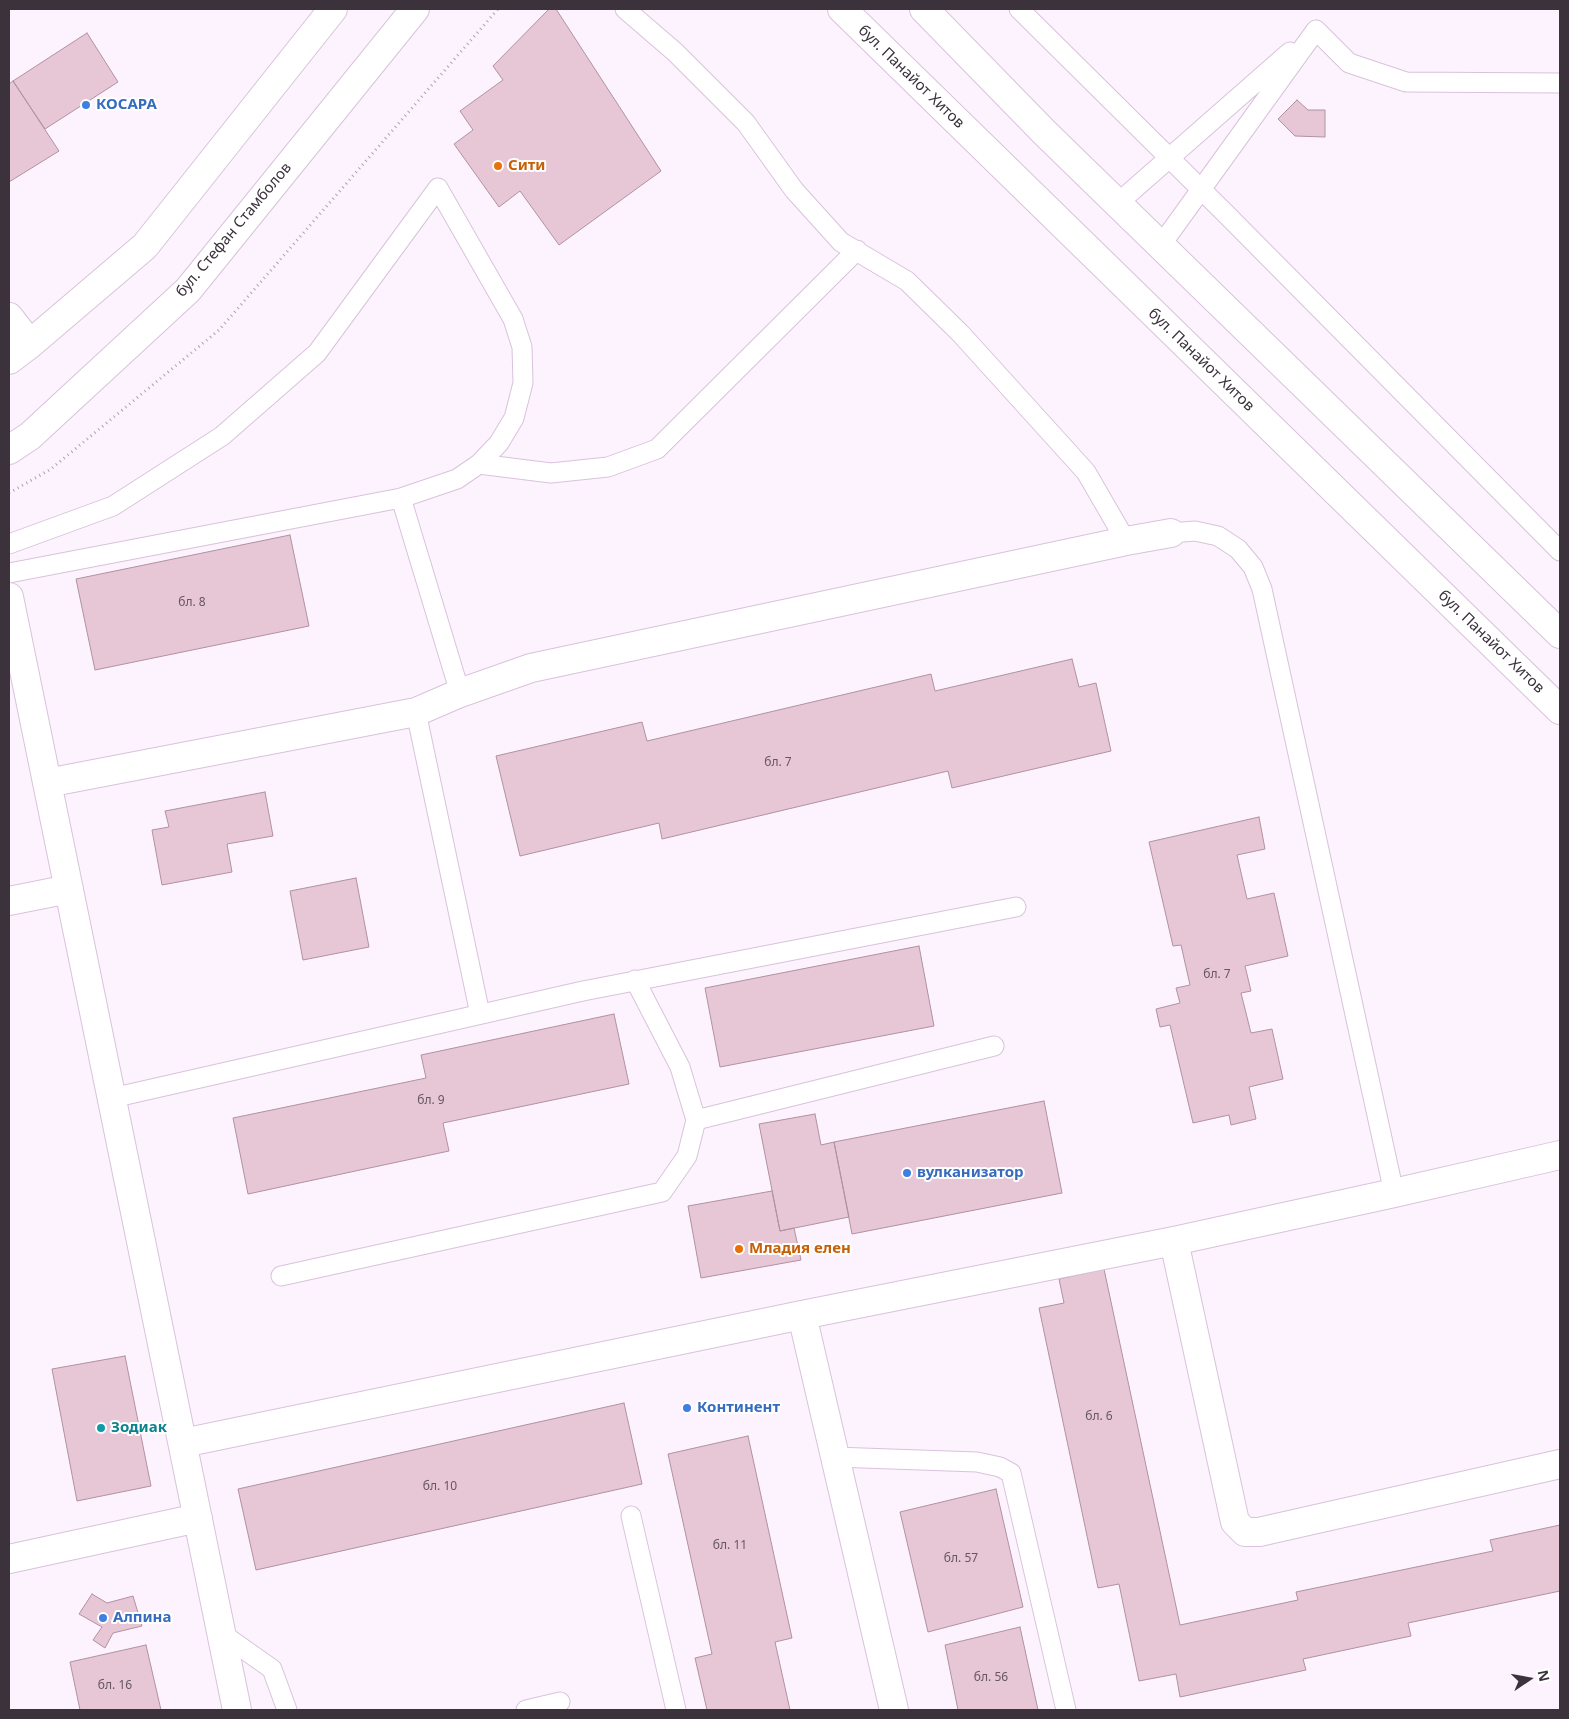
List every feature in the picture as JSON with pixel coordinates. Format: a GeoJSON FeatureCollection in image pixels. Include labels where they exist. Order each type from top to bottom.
{"type":"FeatureCollection","features":[{"type":"Feature","properties":{"kind":"street"},"geometry":{"type":"LineString","coordinates":[[9,317],[19,352],[145,246],[333,9]]}},
{"type":"Feature","properties":{"kind":"street","name":"бул. Стефан Стамболов"},"geometry":{"type":"LineString","coordinates":[[9,450],[30,436],[188,290],[415,9]]}},
{"type":"Feature","properties":{"kind":"street","name":"бул. Панайот Хитов"},"geometry":{"type":"LineString","coordinates":[[842,9],[1560,710]]}},
{"type":"Feature","properties":{"kind":"street"},"geometry":{"type":"LineString","coordinates":[[924,9],[1045,132],[1560,634]]}},
{"type":"Feature","properties":{"kind":"street"},"geometry":{"type":"LineString","coordinates":[[47,783],[416,712],[460,693],[532,668],[1171,533]]}},
{"type":"Feature","properties":{"kind":"street"},"geometry":{"type":"LineString","coordinates":[[9,597],[15,667],[47,783],[237,1710]]}},
{"type":"Feature","properties":{"kind":"street"},"geometry":{"type":"LineString","coordinates":[[9,901],[69,889]]}},
{"type":"Feature","properties":{"kind":"street"},"geometry":{"type":"LineString","coordinates":[[183,1443],[802,1315],[1174,1241],[1560,1155]]}},
{"type":"Feature","properties":{"kind":"street"},"geometry":{"type":"LineString","coordinates":[[1174,1241],[1235,1522],[1245,1532],[1259,1532],[1560,1464]]}},
{"type":"Feature","properties":{"kind":"street"},"geometry":{"type":"LineString","coordinates":[[802,1315],[894,1710]]}},
{"type":"Feature","properties":{"kind":"street"},"geometry":{"type":"LineString","coordinates":[[9,1559],[198,1518]]}},
{"type":"Feature","properties":{"kind":"lane"},"geometry":{"type":"LineString","coordinates":[[625,9],[674,52],[746,123],[794,190],[841,242],[907,281],[961,334],[1086,472],[1126,541]]}},
{"type":"Feature","properties":{"kind":"lane"},"geometry":{"type":"LineString","coordinates":[[1019,9],[1560,551]]}},
{"type":"Feature","properties":{"kind":"lane"},"geometry":{"type":"LineString","coordinates":[[1118,203],[1316,30]]}},
{"type":"Feature","properties":{"kind":"lane"},"geometry":{"type":"LineString","coordinates":[[1316,30],[1349,63],[1406,82],[1560,83]]}},
{"type":"Feature","properties":{"kind":"lane"},"geometry":{"type":"LineString","coordinates":[[1161,245],[1316,30]]}},
{"type":"Feature","properties":{"kind":"lane"},"geometry":{"type":"LineString","coordinates":[[9,544],[113,506],[222,436],[317,353],[438,188],[513,319],[522,347],[523,383],[514,418],[499,443],[479,464],[457,478],[401,498],[9,573]]}},
{"type":"Feature","properties":{"kind":"lane"},"geometry":{"type":"LineString","coordinates":[[479,464],[551,473],[608,467],[657,449],[857,250]]}},
{"type":"Feature","properties":{"kind":"lane"},"geometry":{"type":"LineString","coordinates":[[401,498],[460,693]]}},
{"type":"Feature","properties":{"kind":"lane"},"geometry":{"type":"LineString","coordinates":[[1171,533],[1195,531],[1218,536],[1238,549],[1253,567],[1262,589],[1394,1193]]}},
{"type":"Feature","properties":{"kind":"lane"},"geometry":{"type":"LineString","coordinates":[[416,712],[480,1014]]}},
{"type":"Feature","properties":{"kind":"lane"},"geometry":{"type":"LineString","coordinates":[[112,1098],[635,980],[1016,907]]}},
{"type":"Feature","properties":{"kind":"lane"},"geometry":{"type":"LineString","coordinates":[[281,1276],[662,1192],[687,1156],[696,1120],[680,1067],[635,980]]}},
{"type":"Feature","properties":{"kind":"lane"},"geometry":{"type":"LineString","coordinates":[[696,1120],[994,1046]]}},
{"type":"Feature","properties":{"kind":"lane"},"geometry":{"type":"LineString","coordinates":[[834,1457],[977,1462],[1000,1467],[1011,1473],[1066,1710]]}},
{"type":"Feature","properties":{"kind":"lane"},"geometry":{"type":"LineString","coordinates":[[631,1516],[676,1710]]}},
{"type":"Feature","properties":{"kind":"lane"},"geometry":{"type":"LineString","coordinates":[[221,1633],[272,1669],[287,1710]]}},
{"type":"Feature","properties":{"kind":"lane"},"geometry":{"type":"LineString","coordinates":[[526,1710],[560,1702]]}},
{"type":"Feature","properties":{"kind":"path"},"geometry":{"type":"LineString","coordinates":[[9,493],[51,469],[219,330],[498,9]]}},
{"type":"Feature","properties":{"kind":"building"},"geometry":{"type":"Polygon","coordinates":[[[549,9],[556,9],[661,171],[559,245],[520,191],[499,207],[454,144],[473,130],[460,111],[503,80],[493,66],[549,9]]]}},
{"type":"Feature","properties":{"kind":"building"},"geometry":{"type":"Polygon","coordinates":[[[87,33],[118,82],[45,129],[13,81],[87,33]]]}},
{"type":"Feature","properties":{"kind":"building"},"geometry":{"type":"Polygon","coordinates":[[[13,81],[59,151],[9,182],[9,84],[13,81]]]}},
{"type":"Feature","properties":{"kind":"building"},"geometry":{"type":"Polygon","coordinates":[[[1297,100],[1308,110],[1325,110],[1325,137],[1295,136],[1278,119],[1297,100]]]}},
{"type":"Feature","properties":{"kind":"building"},"geometry":{"type":"Polygon","coordinates":[[[290,535],[309,626],[95,670],[76,579],[290,535]]]}},
{"type":"Feature","properties":{"kind":"building"},"geometry":{"type":"Polygon","coordinates":[[[1072,659],[1079,687],[1096,683],[1111,751],[952,788],[948,771],[662,839],[659,823],[520,856],[496,756],[642,722],[647,741],[931,674],[935,691],[1072,659]]]}},
{"type":"Feature","properties":{"kind":"building"},"geometry":{"type":"Polygon","coordinates":[[[265,792],[273,836],[227,844],[232,872],[162,885],[152,830],[169,827],[165,811],[265,792]]]}},
{"type":"Feature","properties":{"kind":"building"},"geometry":{"type":"Polygon","coordinates":[[[1259,817],[1265,849],[1237,855],[1247,899],[1274,893],[1288,956],[1245,966],[1251,991],[1241,993],[1251,1033],[1272,1029],[1283,1079],[1249,1087],[1256,1119],[1231,1125],[1229,1115],[1193,1123],[1170,1025],[1160,1027],[1156,1009],[1180,1003],[1176,988],[1190,985],[1181,945],[1173,946],[1149,842],[1259,817]]]}},
{"type":"Feature","properties":{"kind":"building"},"geometry":{"type":"Polygon","coordinates":[[[356,878],[369,947],[303,960],[290,891],[356,878]]]}},
{"type":"Feature","properties":{"kind":"building"},"geometry":{"type":"Polygon","coordinates":[[[919,946],[934,1026],[720,1067],[705,988],[919,946]]]}},
{"type":"Feature","properties":{"kind":"building"},"geometry":{"type":"Polygon","coordinates":[[[614,1014],[629,1084],[443,1123],[449,1151],[248,1194],[233,1118],[426,1078],[421,1055],[614,1014]]]}},
{"type":"Feature","properties":{"kind":"building"},"geometry":{"type":"Polygon","coordinates":[[[1044,1101],[1062,1193],[852,1234],[834,1142],[1044,1101]]]}},
{"type":"Feature","properties":{"kind":"building"},"geometry":{"type":"Polygon","coordinates":[[[815,1114],[821,1145],[834,1142],[849,1217],[780,1231],[759,1124],[815,1114]]]}},
{"type":"Feature","properties":{"kind":"building"},"geometry":{"type":"Polygon","coordinates":[[[772,1191],[780,1231],[794,1228],[801,1260],[701,1278],[688,1206],[772,1191]]]}},
{"type":"Feature","properties":{"kind":"building"},"geometry":{"type":"Polygon","coordinates":[[[1104,1269],[1180,1625],[1298,1600],[1296,1592],[1493,1551],[1490,1540],[1560,1525],[1560,1591],[1408,1623],[1411,1636],[1303,1659],[1306,1670],[1180,1697],[1176,1674],[1139,1681],[1119,1584],[1098,1588],[1039,1308],[1064,1303],[1059,1279],[1104,1269]]]}},
{"type":"Feature","properties":{"kind":"building","name":"Зодиак"},"geometry":{"type":"Polygon","coordinates":[[[125,1356],[151,1486],[77,1501],[52,1369],[125,1356]]]}},
{"type":"Feature","properties":{"kind":"building"},"geometry":{"type":"Polygon","coordinates":[[[624,1403],[642,1484],[256,1570],[238,1489],[624,1403]]]}},
{"type":"Feature","properties":{"kind":"building"},"geometry":{"type":"Polygon","coordinates":[[[748,1436],[792,1638],[775,1642],[790,1710],[707,1710],[695,1658],[712,1654],[668,1454],[748,1436]]]}},
{"type":"Feature","properties":{"kind":"building"},"geometry":{"type":"Polygon","coordinates":[[[996,1489],[1023,1607],[928,1632],[900,1512],[996,1489]]]}},
{"type":"Feature","properties":{"kind":"building"},"geometry":{"type":"Polygon","coordinates":[[[92,1594],[107,1603],[133,1596],[142,1626],[113,1633],[105,1648],[93,1640],[102,1627],[79,1614],[92,1594]]]}},
{"type":"Feature","properties":{"kind":"building"},"geometry":{"type":"Polygon","coordinates":[[[1020,1627],[1038,1710],[958,1710],[945,1645],[1020,1627]]]}},
{"type":"Feature","properties":{"kind":"building"},"geometry":{"type":"Polygon","coordinates":[[[146,1645],[161,1710],[80,1710],[70,1662],[146,1645]]]}},
{"type":"Feature","properties":{"kind":"place","name":"КОСАРА"},"geometry":{"type":"Point","coordinates":[86,105]}},
{"type":"Feature","properties":{"kind":"place","name":"Сити"},"geometry":{"type":"Point","coordinates":[498,166]}},
{"type":"Feature","properties":{"kind":"place","name":"вулканизатор"},"geometry":{"type":"Point","coordinates":[907,1173]}},
{"type":"Feature","properties":{"kind":"place","name":"Младия елен"},"geometry":{"type":"Point","coordinates":[739,1249]}},
{"type":"Feature","properties":{"kind":"place","name":"Континент"},"geometry":{"type":"Point","coordinates":[687,1408]}},
{"type":"Feature","properties":{"kind":"place","name":"Зодиак"},"geometry":{"type":"Point","coordinates":[101,1428]}},
{"type":"Feature","properties":{"kind":"place","name":"Алпина"},"geometry":{"type":"Point","coordinates":[103,1618]}}]}
